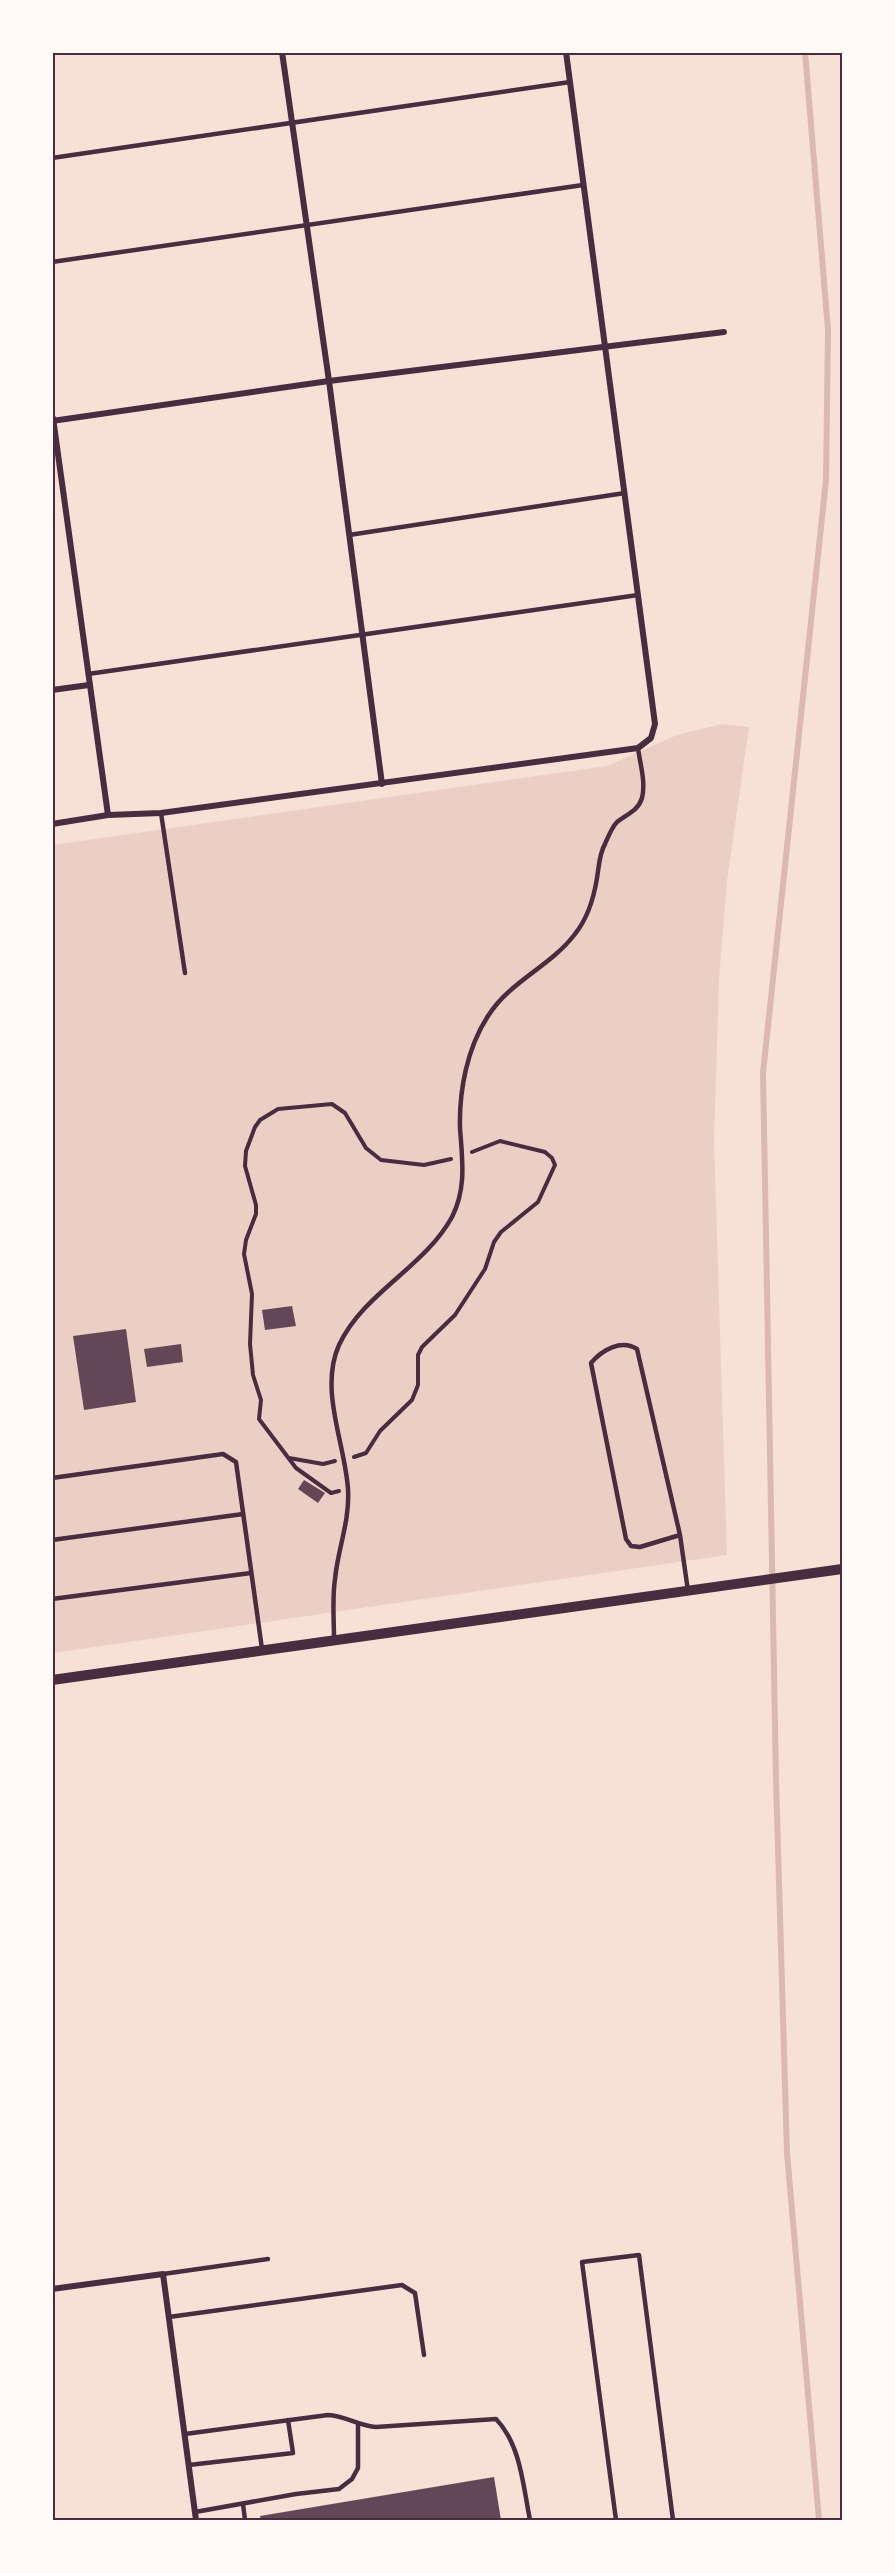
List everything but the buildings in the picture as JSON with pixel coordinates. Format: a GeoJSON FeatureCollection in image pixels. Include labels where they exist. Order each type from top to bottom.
{"type":"FeatureCollection","features":[{"type":"Feature","properties":{"kind":"street"},"geometry":{"type":"LineString","coordinates":[[282,52],[329,381],[382,784]]}},
{"type":"Feature","properties":{"kind":"street"},"geometry":{"type":"LineString","coordinates":[[52,824],[108,815],[161,813],[638,748],[651,738],[656,724],[566,52]]}},
{"type":"Feature","properties":{"kind":"street"},"geometry":{"type":"LineString","coordinates":[[108,815],[53,419],[329,381],[724,332]]}},
{"type":"Feature","properties":{"kind":"street"},"geometry":{"type":"LineString","coordinates":[[52,690],[89,685]]}},
{"type":"Feature","properties":{"kind":"street"},"geometry":{"type":"LineString","coordinates":[[52,1680],[838,1570]]}},
{"type":"Feature","properties":{"kind":"street"},"geometry":{"type":"LineString","coordinates":[[52,2289],[163,2274],[196,2520]]}},
{"type":"Feature","properties":{"kind":"lane"},"geometry":{"type":"LineString","coordinates":[[52,158],[570,82]]}},
{"type":"Feature","properties":{"kind":"lane"},"geometry":{"type":"LineString","coordinates":[[52,261],[583,186]]}},
{"type":"Feature","properties":{"kind":"lane"},"geometry":{"type":"LineString","coordinates":[[349,535],[625,493]]}},
{"type":"Feature","properties":{"kind":"lane"},"geometry":{"type":"LineString","coordinates":[[88,674],[638,595]]}},
{"type":"Feature","properties":{"kind":"lane"},"geometry":{"type":"LineString","coordinates":[[334,1642],[335,1576],[344,1541],[348,1490],[333,1408],[333,1370],[339,1346],[357,1316],[434,1244],[452,1217],[460,1198],[464,1156],[460,1128],[461,1098],[466,1069],[475,1044],[487,1017],[503,997],[519,982],[553,958],[577,933],[596,887],[602,848],[616,823],[636,810],[642,800],[644,784],[638,748]]}},
{"type":"Feature","properties":{"kind":"lane"},"geometry":{"type":"LineString","coordinates":[[161,813],[185,973]]}},
{"type":"Feature","properties":{"kind":"lane"},"geometry":{"type":"LineString","coordinates":[[680,1535],[640,1547],[631,1546],[627,1539],[591,1363],[598,1354],[611,1347],[627,1345],[637,1349],[680,1535],[688,1591]]}},
{"type":"Feature","properties":{"kind":"lane"},"geometry":{"type":"LineString","coordinates":[[52,1478],[223,1454],[236,1462],[262,1652]]}},
{"type":"Feature","properties":{"kind":"lane"},"geometry":{"type":"LineString","coordinates":[[52,1540],[243,1514]]}},
{"type":"Feature","properties":{"kind":"lane"},"geometry":{"type":"LineString","coordinates":[[52,1599],[251,1573]]}},
{"type":"Feature","properties":{"kind":"lane"},"geometry":{"type":"LineString","coordinates":[[616,2520],[582,2262],[639,2255],[673,2520]]}},
{"type":"Feature","properties":{"kind":"lane"},"geometry":{"type":"LineString","coordinates":[[163,2274],[267,2259]]}},
{"type":"Feature","properties":{"kind":"lane"},"geometry":{"type":"LineString","coordinates":[[169,2317],[402,2285],[415,2293],[424,2355]]}},
{"type":"Feature","properties":{"kind":"lane"},"geometry":{"type":"LineString","coordinates":[[184,2434],[338,2415],[358,2425],[376,2427],[496,2419],[506,2430],[514,2446],[530,2520]]}},
{"type":"Feature","properties":{"kind":"lane"},"geometry":{"type":"LineString","coordinates":[[189,2465],[293,2453],[288,2420]]}},
{"type":"Feature","properties":{"kind":"lane"},"geometry":{"type":"LineString","coordinates":[[195,2512],[296,2494],[339,2489],[352,2479],[358,2468],[358,2425]]}},
{"type":"Feature","properties":{"kind":"lane"},"geometry":{"type":"LineString","coordinates":[[243,2504],[245,2520]]}},
{"type":"Feature","properties":{"kind":"path"},"geometry":{"type":"LineString","coordinates":[[289,1458],[323,1464],[366,1453],[380,1431],[412,1400],[418,1384],[418,1355],[422,1347],[455,1315],[485,1269],[494,1242],[501,1232],[538,1202],[555,1165],[552,1158],[545,1152],[500,1141],[464,1156],[424,1165],[381,1160],[366,1148],[345,1113],[332,1104],[278,1109],[260,1120],[255,1126],[246,1151],[245,1166],[256,1205],[256,1214],[246,1240],[244,1254],[252,1293],[250,1344],[253,1375],[261,1400],[259,1419],[296,1468],[331,1493],[348,1490]]}},
{"type":"Feature","properties":{"kind":"shaded area"},"geometry":{"type":"Polygon","coordinates":[[[722,724],[749,727],[727,881],[719,979],[714,1141],[727,1555],[53,1653],[52,845],[607,766],[677,735],[722,724]]]}},
{"type":"Feature","properties":{"kind":"waterway"},"geometry":{"type":"LineString","coordinates":[[805,52],[828,330],[826,480],[763,1073],[776,1780],[787,2153],[819,2520]]}}]}
